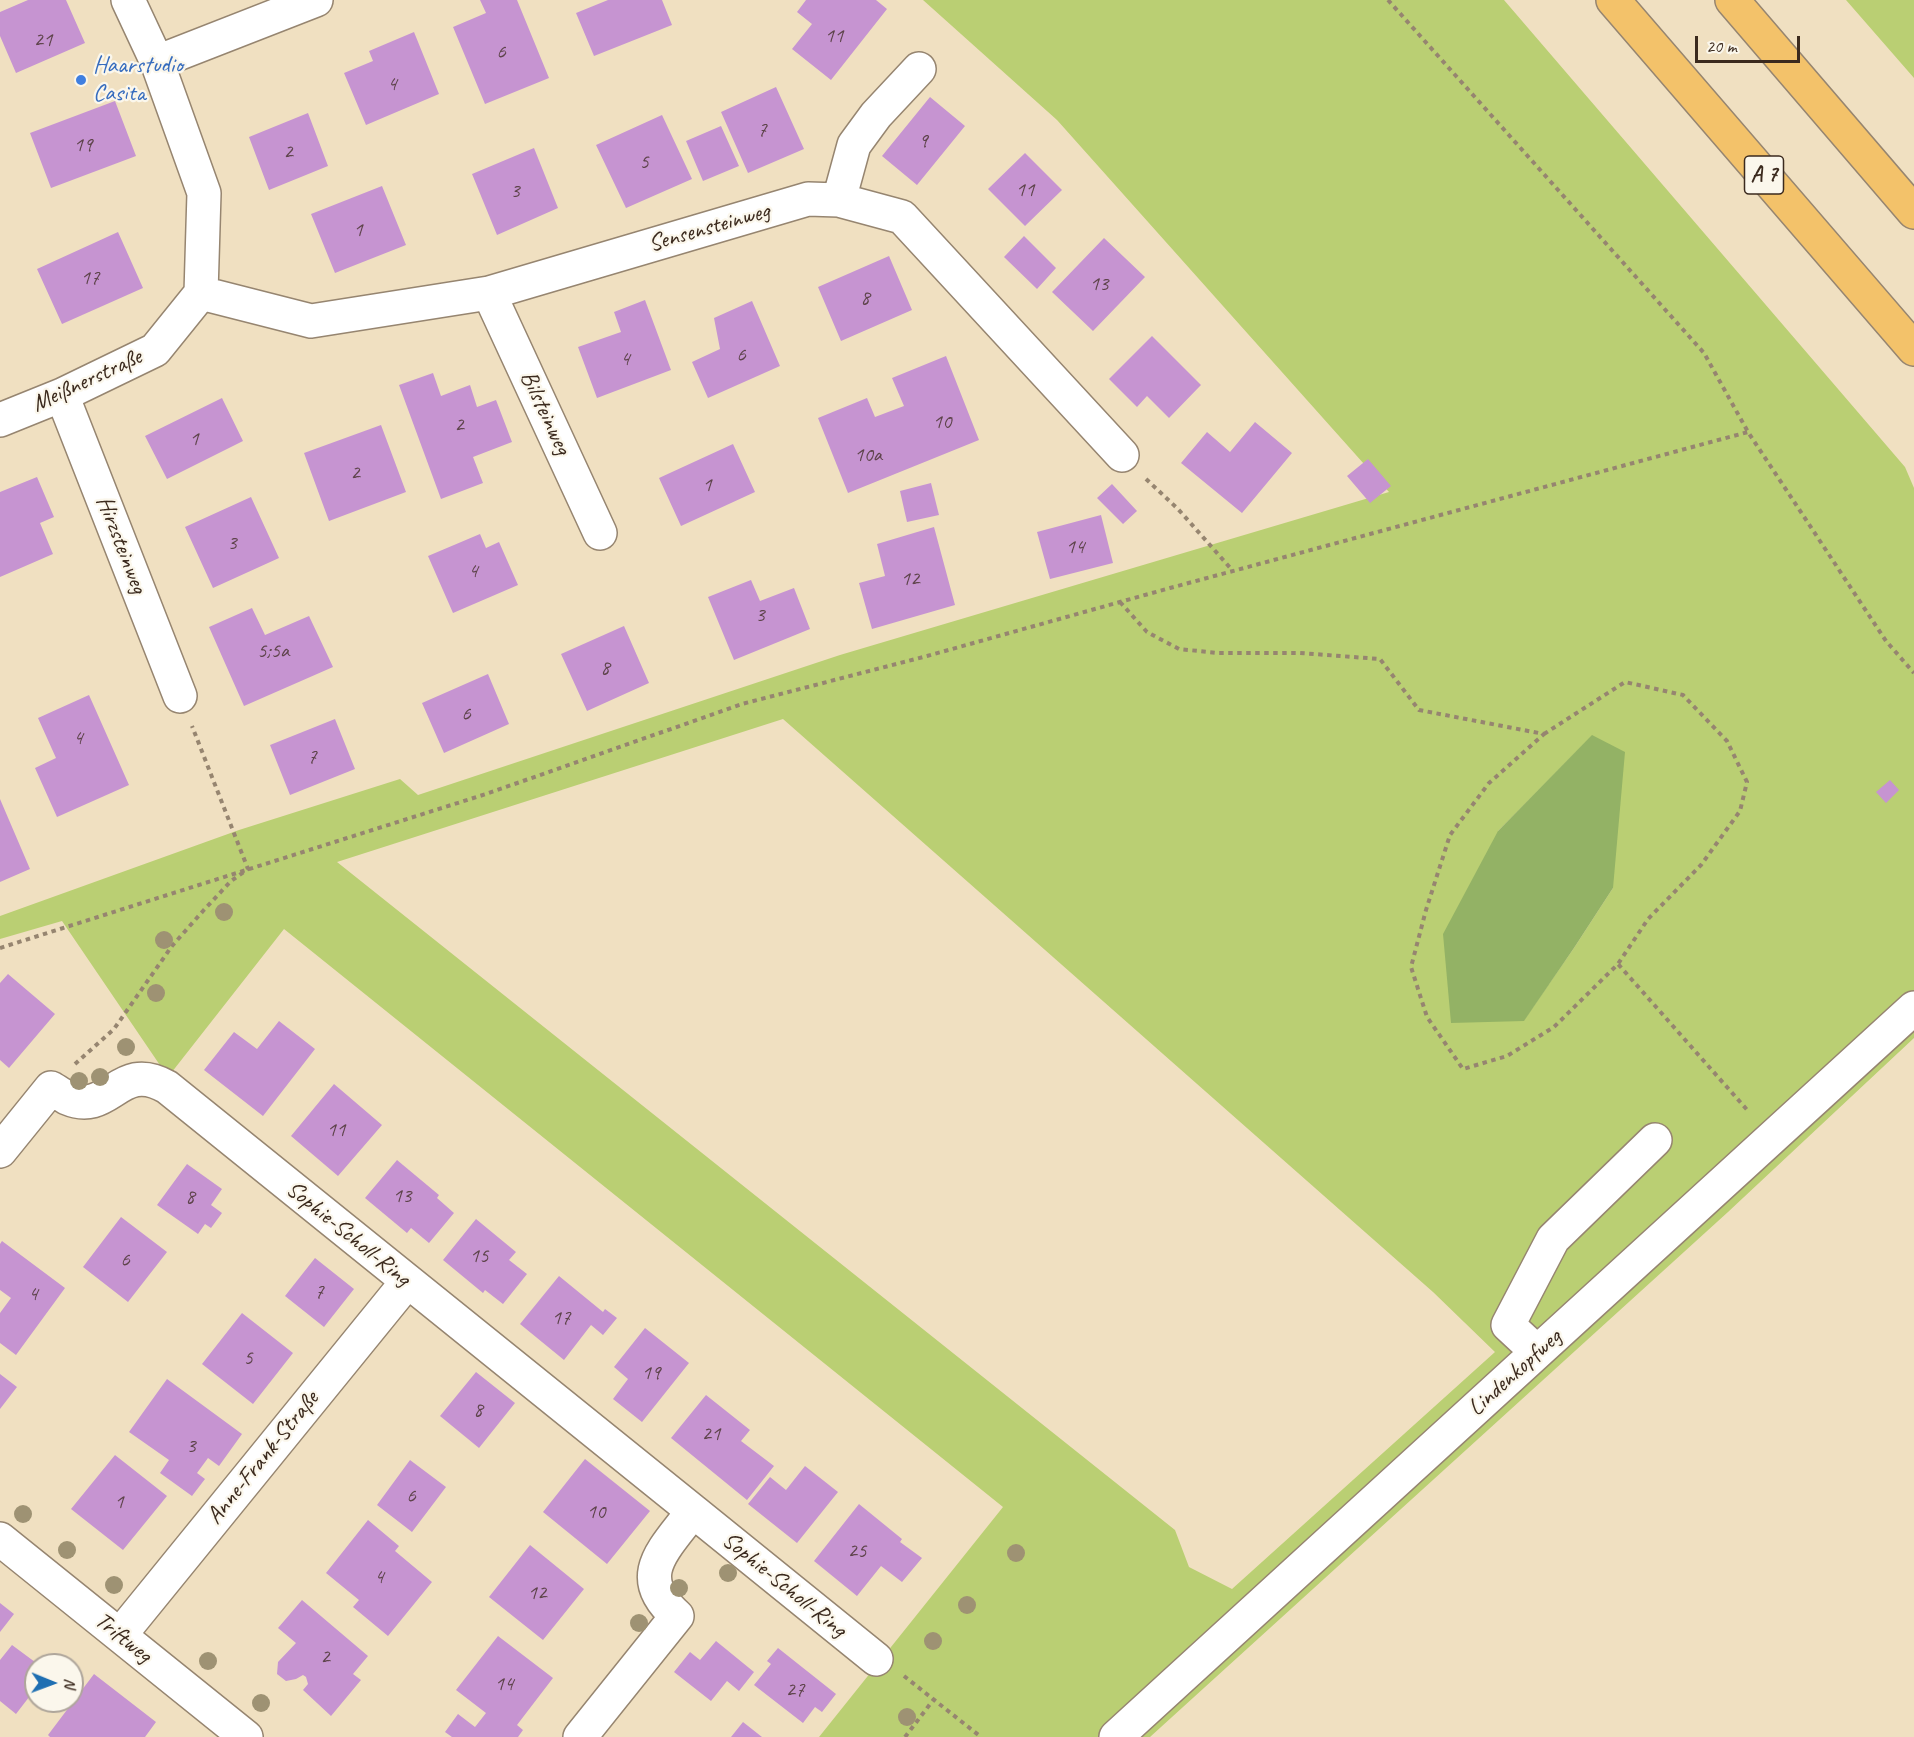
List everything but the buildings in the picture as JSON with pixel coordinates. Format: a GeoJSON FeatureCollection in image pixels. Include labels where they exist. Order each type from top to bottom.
{"type":"FeatureCollection","features":[{"type":"Feature","properties":{"kind":"highway","name":"A 7"},"geometry":{"type":"LineString","coordinates":[[1613,0],[1914,349]]}},
{"type":"Feature","properties":{"kind":"highway"},"geometry":{"type":"LineString","coordinates":[[1731,0],[1914,212]]}},
{"type":"Feature","properties":{"kind":"street"},"geometry":{"type":"LineString","coordinates":[[128,0],[157,62],[204,193],[201,293]]}},
{"type":"Feature","properties":{"kind":"street"},"geometry":{"type":"LineString","coordinates":[[157,62],[316,0]]}},
{"type":"Feature","properties":{"kind":"street"},"geometry":{"type":"LineString","coordinates":[[838,200],[854,146],[876,115],[919,69]]}},
{"type":"Feature","properties":{"kind":"street","name":"Sensensteinweg"},"geometry":{"type":"LineString","coordinates":[[201,293],[311,321],[489,293],[808,199],[838,200],[902,217],[1122,455]]}},
{"type":"Feature","properties":{"kind":"street","name":"Meißnerstraße"},"geometry":{"type":"LineString","coordinates":[[0,420],[62,395],[155,350],[201,293]]}},
{"type":"Feature","properties":{"kind":"street","name":"Bilsteinweg"},"geometry":{"type":"LineString","coordinates":[[489,293],[600,533]]}},
{"type":"Feature","properties":{"kind":"street","name":"Hirzsteinweg"},"geometry":{"type":"LineString","coordinates":[[62,395],[180,696]]}},
{"type":"Feature","properties":{"kind":"street","name":"Lindenkopfweg"},"geometry":{"type":"LineString","coordinates":[[1116,1737],[1914,1008]]}},
{"type":"Feature","properties":{"kind":"street","name":"Sophie-Scholl-Ring"},"geometry":{"type":"LineString","coordinates":[[51,1088],[68,1098],[90,1102],[102,1098],[125,1082],[139,1078],[154,1080],[176,1095],[876,1659]]}},
{"type":"Feature","properties":{"kind":"street"},"geometry":{"type":"LineString","coordinates":[[0,1151],[51,1088]]}},
{"type":"Feature","properties":{"kind":"street"},"geometry":{"type":"LineString","coordinates":[[1537,1352],[1508,1325],[1553,1239],[1655,1140]]}},
{"type":"Feature","properties":{"kind":"street","name":"Anne-Frank-Straße"},"geometry":{"type":"LineString","coordinates":[[120,1635],[407,1282]]}},
{"type":"Feature","properties":{"kind":"street"},"geometry":{"type":"LineString","coordinates":[[580,1737],[677,1616],[659,1597],[655,1587],[656,1565],[661,1554],[693,1511]]}},
{"type":"Feature","properties":{"kind":"street","name":"Triftweg"},"geometry":{"type":"LineString","coordinates":[[0,1539],[246,1737]]}},
{"type":"Feature","properties":{"kind":"path"},"geometry":{"type":"LineString","coordinates":[[1388,0],[1704,353],[1748,432],[1886,641],[1914,673]]}},
{"type":"Feature","properties":{"kind":"path"},"geometry":{"type":"LineString","coordinates":[[0,948],[486,794],[742,704],[1748,432]]}},
{"type":"Feature","properties":{"kind":"path"},"geometry":{"type":"LineString","coordinates":[[1122,455],[1178,509],[1233,571]]}},
{"type":"Feature","properties":{"kind":"path"},"geometry":{"type":"LineString","coordinates":[[1120,602],[1147,632],[1179,650],[1218,653],[1300,653],[1380,658],[1419,710],[1544,734]]}},
{"type":"Feature","properties":{"kind":"path"},"geometry":{"type":"LineString","coordinates":[[1625,682],[1683,695],[1727,741],[1748,782],[1740,811],[1701,865],[1648,919],[1618,964],[1554,1027],[1507,1056],[1462,1069],[1427,1017],[1412,968],[1426,910],[1450,835],[1489,783],[1544,734],[1625,682]]}},
{"type":"Feature","properties":{"kind":"path"},"geometry":{"type":"LineString","coordinates":[[180,696],[248,869]]}},
{"type":"Feature","properties":{"kind":"path"},"geometry":{"type":"LineString","coordinates":[[51,1088],[114,1029],[172,946],[231,881],[248,869]]}},
{"type":"Feature","properties":{"kind":"path"},"geometry":{"type":"LineString","coordinates":[[1618,964],[1725,1084]]}},
{"type":"Feature","properties":{"kind":"path"},"geometry":{"type":"LineString","coordinates":[[876,1659],[885,1661],[981,1737]]}},
{"type":"Feature","properties":{"kind":"path"},"geometry":{"type":"LineString","coordinates":[[905,1737],[934,1699]]}},
{"type":"Feature","properties":{"kind":"green space"},"geometry":{"type":"Polygon","coordinates":[[[923,0],[1504,0],[1905,467],[1914,488],[1914,1038],[1728,1212],[1150,1737],[819,1737],[1003,1507],[284,929],[168,1077],[62,921],[0,939],[0,916],[239,830],[400,779],[418,795],[840,655],[1389,492],[1057,120],[923,0]],[[783,719],[337,862],[1175,1530],[1189,1567],[1232,1589],[1495,1352],[1433,1292],[783,719]],[[1592,736],[1498,831],[1524,1020],[1613,888],[1592,736]]]}},
{"type":"Feature","properties":{"kind":"green space"},"geometry":{"type":"Polygon","coordinates":[[[1846,0],[1914,0],[1914,78],[1846,0]]]}},
{"type":"Feature","properties":{"kind":"green space"},"geometry":{"type":"Polygon","coordinates":[[[1592,735],[1625,752],[1613,888],[1524,1021],[1451,1023],[1443,934],[1498,831],[1592,735]]]}},
{"type":"Feature","properties":{"kind":"place","name":"Haarstudio Casita"},"geometry":{"type":"Point","coordinates":[81,80]}}]}
